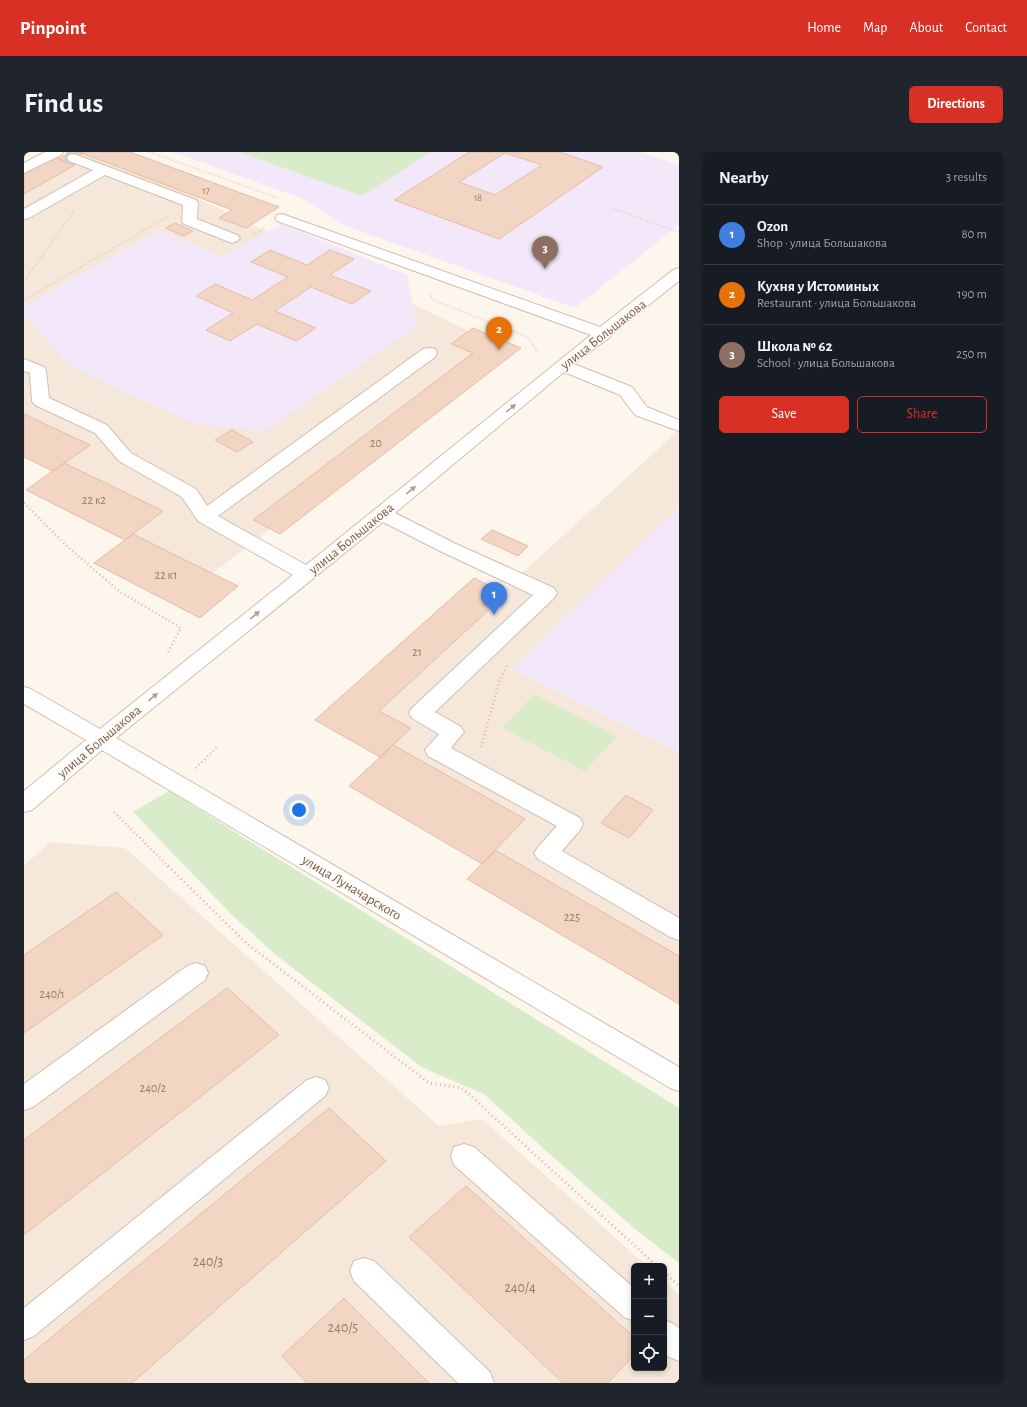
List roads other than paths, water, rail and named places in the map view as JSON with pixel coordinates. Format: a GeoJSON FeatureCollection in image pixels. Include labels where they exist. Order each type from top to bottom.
{"type":"FeatureCollection","features":[{"type":"Feature","properties":{"kind":"street"},"geometry":{"type":"LineString","coordinates":[[24,169],[63,154],[191,203],[189,221],[232,238]]}},
{"type":"Feature","properties":{"kind":"street"},"geometry":{"type":"LineString","coordinates":[[24,215],[104,170]]}},
{"type":"Feature","properties":{"kind":"street"},"geometry":{"type":"LineString","coordinates":[[282,218],[604,334]]}},
{"type":"Feature","properties":{"kind":"street","name":"улица Большакова"},"geometry":{"type":"LineString","coordinates":[[24,804],[101,739],[382,514],[679,273]]}},
{"type":"Feature","properties":{"kind":"street"},"geometry":{"type":"LineString","coordinates":[[205,517],[429,353]]}},
{"type":"Feature","properties":{"kind":"street"},"geometry":{"type":"LineString","coordinates":[[24,364],[38,370],[41,400],[101,429],[125,457],[189,493],[205,517],[307,574]]}},
{"type":"Feature","properties":{"kind":"street"},"geometry":{"type":"LineString","coordinates":[[563,366],[626,391],[641,411],[679,426]]}},
{"type":"Feature","properties":{"kind":"street"},"geometry":{"type":"LineString","coordinates":[[382,514],[447,548],[547,593],[420,713],[453,732],[436,750],[572,824],[546,853],[679,930]]}},
{"type":"Feature","properties":{"kind":"street","name":"улица Луначарского"},"geometry":{"type":"LineString","coordinates":[[24,694],[679,1080]]}},
{"type":"Feature","properties":{"kind":"street"},"geometry":{"type":"LineString","coordinates":[[24,1099],[196,973]]}},
{"type":"Feature","properties":{"kind":"street"},"geometry":{"type":"LineString","coordinates":[[24,1326],[316,1088]]}},
{"type":"Feature","properties":{"kind":"street"},"geometry":{"type":"LineString","coordinates":[[464,1156],[631,1304]]}},
{"type":"Feature","properties":{"kind":"street"},"geometry":{"type":"LineString","coordinates":[[364,1271],[479,1383]]}},
{"type":"Feature","properties":{"kind":"street"},"geometry":{"type":"LineString","coordinates":[[665,1335],[679,1347]]}},
{"type":"Feature","properties":{"kind":"tunnel"},"geometry":{"type":"LineString","coordinates":[[65,155],[74,158]]}},
{"type":"Feature","properties":{"kind":"place","name":"Школа № 62"},"geometry":{"type":"Point","coordinates":[545,269]}},
{"type":"Feature","properties":{"kind":"place","name":"Кухня у Истоминых"},"geometry":{"type":"Point","coordinates":[499,350]}},
{"type":"Feature","properties":{"kind":"place","name":"Ozon"},"geometry":{"type":"Point","coordinates":[494,615]}}]}
